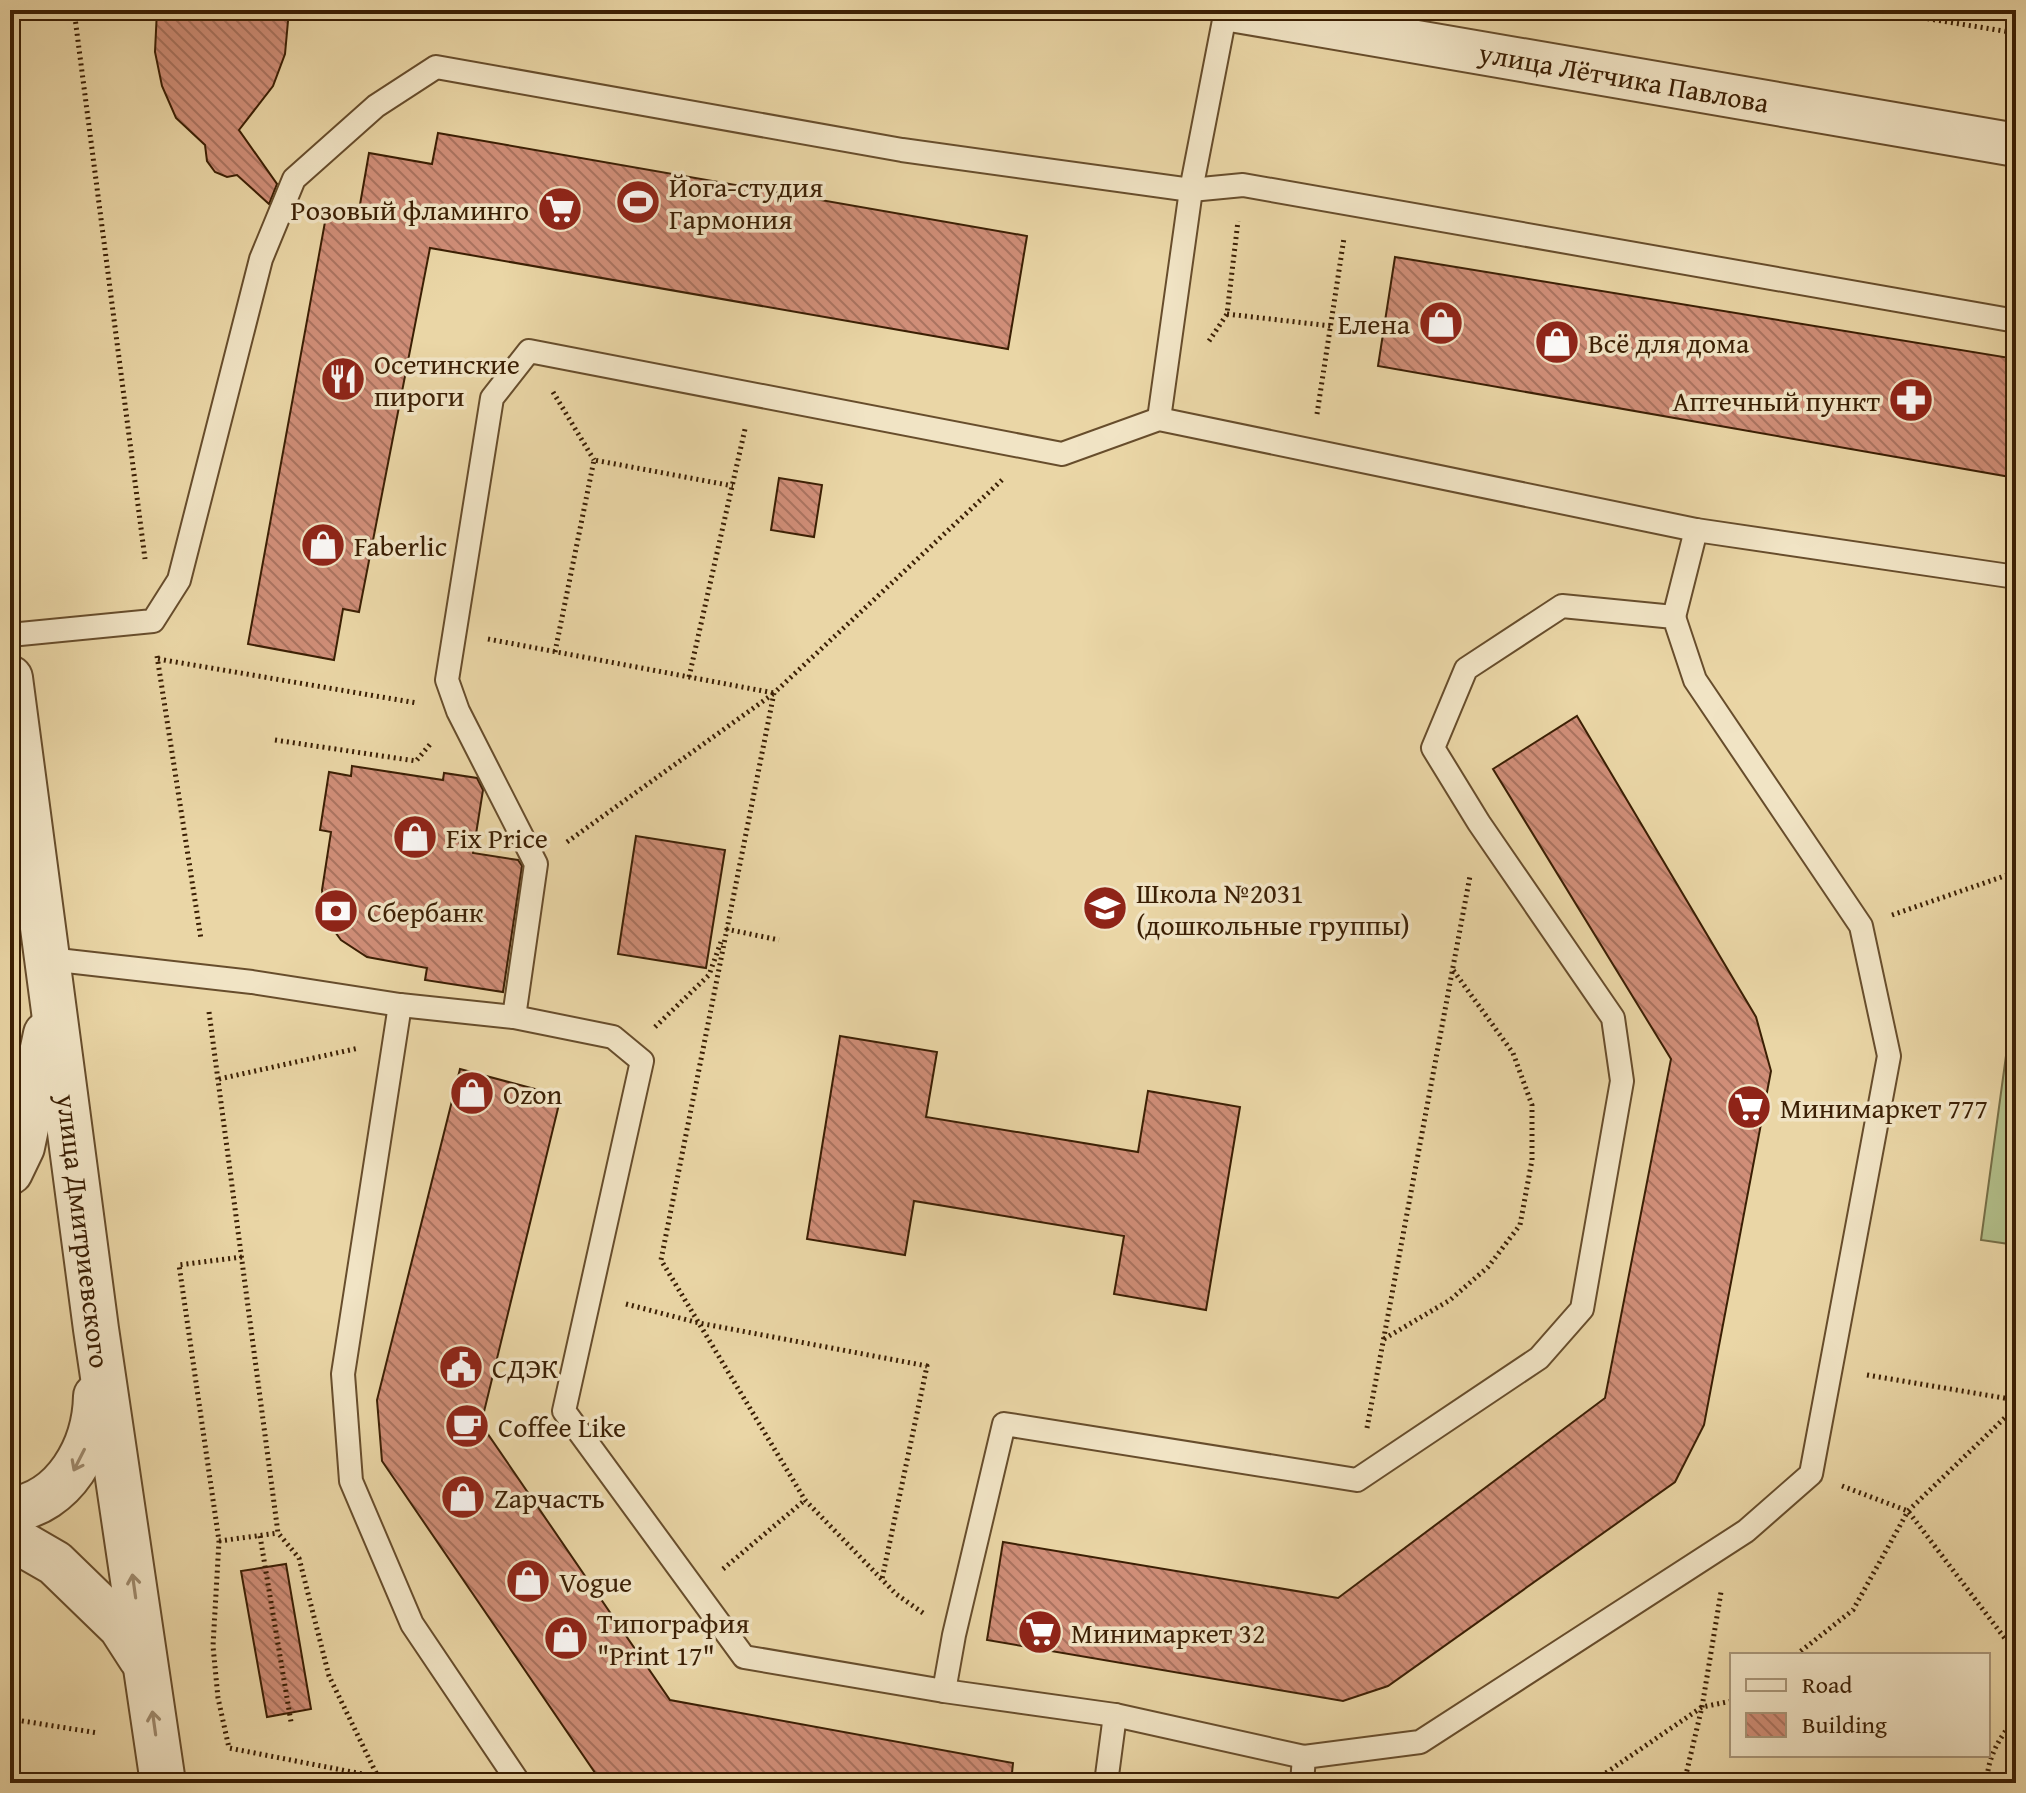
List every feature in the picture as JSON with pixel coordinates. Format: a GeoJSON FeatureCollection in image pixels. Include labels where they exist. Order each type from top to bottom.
{"type":"FeatureCollection","features":[{"type":"Feature","properties":{"kind":"street","name":"улица Лётчика Павлова"},"geometry":{"type":"LineString","coordinates":[[1228,10],[1339,19],[2016,145]]}},
{"type":"Feature","properties":{"kind":"street","name":"улица Дмитриевского"},"geometry":{"type":"LineString","coordinates":[[10,678],[17,788],[51,977],[96,1329],[163,1783]]}},
{"type":"Feature","properties":{"kind":"street"},"geometry":{"type":"LineString","coordinates":[[10,1172],[22,1147],[51,977]]}},
{"type":"Feature","properties":{"kind":"street"},"geometry":{"type":"LineString","coordinates":[[10,1510],[22,1509],[52,1492],[67,1479],[80,1461],[96,1416],[96,1329]]}},
{"type":"Feature","properties":{"kind":"street"},"geometry":{"type":"LineString","coordinates":[[10,1537],[55,1563],[121,1627],[145,1663]]}},
{"type":"Feature","properties":{"kind":"lane"},"geometry":{"type":"LineString","coordinates":[[1159,419],[1191,190],[1228,10]]}},
{"type":"Feature","properties":{"kind":"lane"},"geometry":{"type":"LineString","coordinates":[[10,635],[153,621],[179,580],[261,259],[294,179],[376,106],[436,67],[902,150],[1191,190],[1243,185],[2016,321]]}},
{"type":"Feature","properties":{"kind":"lane"},"geometry":{"type":"LineString","coordinates":[[514,1017],[536,864],[458,711],[447,680],[492,398],[529,351],[1062,454],[1159,419],[1696,530],[2016,577]]}},
{"type":"Feature","properties":{"kind":"lane"},"geometry":{"type":"LineString","coordinates":[[51,977],[252,982],[400,1005],[514,1017],[613,1037],[642,1061],[564,1411],[744,1657],[944,1691],[1115,1715],[1304,1757],[1420,1742],[1746,1531],[1811,1474],[1889,1056],[1861,926],[1695,680],[1674,617],[1696,530]]}},
{"type":"Feature","properties":{"kind":"lane"},"geometry":{"type":"LineString","coordinates":[[944,1691],[954,1635],[1004,1424],[1357,1480],[1539,1358],[1582,1309],[1622,1081],[1613,1018],[1479,823],[1433,748],[1466,669],[1562,606],[1674,617]]}},
{"type":"Feature","properties":{"kind":"lane"},"geometry":{"type":"LineString","coordinates":[[400,1005],[343,1374],[351,1481],[412,1624],[519,1783]]}},
{"type":"Feature","properties":{"kind":"lane"},"geometry":{"type":"LineString","coordinates":[[1106,1783],[1115,1715]]}},
{"type":"Feature","properties":{"kind":"lane"},"geometry":{"type":"LineString","coordinates":[[1302,1783],[1304,1757]]}},
{"type":"Feature","properties":{"kind":"path"},"geometry":{"type":"LineString","coordinates":[[74,10],[157,659],[190,854],[278,1533],[299,1558],[329,1676],[378,1777]]}},
{"type":"Feature","properties":{"kind":"path"},"geometry":{"type":"LineString","coordinates":[[1874,10],[2016,33]]}},
{"type":"Feature","properties":{"kind":"path"},"geometry":{"type":"LineString","coordinates":[[1311,451],[1350,203]]}},
{"type":"Feature","properties":{"kind":"path"},"geometry":{"type":"LineString","coordinates":[[1227,314],[1331,326]]}},
{"type":"Feature","properties":{"kind":"path"},"geometry":{"type":"LineString","coordinates":[[529,351],[594,460],[555,652]]}},
{"type":"Feature","properties":{"kind":"path"},"geometry":{"type":"LineString","coordinates":[[689,677],[753,395]]}},
{"type":"Feature","properties":{"kind":"path"},"geometry":{"type":"LineString","coordinates":[[536,864],[774,693],[1035,449]]}},
{"type":"Feature","properties":{"kind":"path"},"geometry":{"type":"LineString","coordinates":[[594,460],[733,486]]}},
{"type":"Feature","properties":{"kind":"path"},"geometry":{"type":"LineString","coordinates":[[455,633],[774,693]]}},
{"type":"Feature","properties":{"kind":"path"},"geometry":{"type":"LineString","coordinates":[[157,659],[458,711]]}},
{"type":"Feature","properties":{"kind":"path"},"geometry":{"type":"LineString","coordinates":[[774,693],[661,1260],[805,1500],[896,1594],[954,1635]]}},
{"type":"Feature","properties":{"kind":"path"},"geometry":{"type":"LineString","coordinates":[[275,740],[416,761],[458,711]]}},
{"type":"Feature","properties":{"kind":"path"},"geometry":{"type":"LineString","coordinates":[[1357,1480],[1479,823]]}},
{"type":"Feature","properties":{"kind":"path"},"geometry":{"type":"LineString","coordinates":[[1861,926],[2016,872]]}},
{"type":"Feature","properties":{"kind":"path"},"geometry":{"type":"LineString","coordinates":[[727,928],[779,940]]}},
{"type":"Feature","properties":{"kind":"path"},"geometry":{"type":"LineString","coordinates":[[630,1051],[709,975],[727,928]]}},
{"type":"Feature","properties":{"kind":"path"},"geometry":{"type":"LineString","coordinates":[[1383,1339],[1450,1300],[1488,1267],[1520,1225],[1532,1160],[1532,1105],[1513,1053],[1452,970]]}},
{"type":"Feature","properties":{"kind":"path"},"geometry":{"type":"LineString","coordinates":[[219,1079],[393,1040]]}},
{"type":"Feature","properties":{"kind":"path"},"geometry":{"type":"LineString","coordinates":[[229,1748],[218,1698],[213,1646],[219,1541],[179,1265],[242,1257]]}},
{"type":"Feature","properties":{"kind":"path"},"geometry":{"type":"LineString","coordinates":[[590,1294],[699,1323],[927,1366],[882,1579]]}},
{"type":"Feature","properties":{"kind":"path"},"geometry":{"type":"LineString","coordinates":[[1830,1369],[2016,1400]]}},
{"type":"Feature","properties":{"kind":"path"},"geometry":{"type":"LineString","coordinates":[[1799,1653],[1853,1610],[1908,1511],[2016,1407]]}},
{"type":"Feature","properties":{"kind":"path"},"geometry":{"type":"LineString","coordinates":[[1811,1474],[1908,1511],[2016,1653]]}},
{"type":"Feature","properties":{"kind":"path"},"geometry":{"type":"LineString","coordinates":[[696,1592],[805,1500]]}},
{"type":"Feature","properties":{"kind":"path"},"geometry":{"type":"LineString","coordinates":[[219,1541],[278,1533]]}},
{"type":"Feature","properties":{"kind":"path"},"geometry":{"type":"LineString","coordinates":[[260,1536],[291,1722]]}},
{"type":"Feature","properties":{"kind":"path"},"geometry":{"type":"LineString","coordinates":[[1684,1783],[1702,1707],[1730,1541]]}},
{"type":"Feature","properties":{"kind":"path"},"geometry":{"type":"LineString","coordinates":[[1591,1783],[1702,1707],[1730,1701]]}},
{"type":"Feature","properties":{"kind":"path"},"geometry":{"type":"LineString","coordinates":[[1987,1783],[1987,1770],[1999,1738],[2016,1717]]}},
{"type":"Feature","properties":{"kind":"path"},"geometry":{"type":"LineString","coordinates":[[10,1719],[98,1733]]}},
{"type":"Feature","properties":{"kind":"path"},"geometry":{"type":"LineString","coordinates":[[219,1752],[229,1748],[378,1777],[394,1783]]}},
{"type":"Feature","properties":{"kind":"green space"},"geometry":{"type":"Polygon","coordinates":[[[2016,982],[2016,1245],[1981,1240],[2016,982]]]}},
{"type":"Feature","properties":{"kind":"building"},"geometry":{"type":"Polygon","coordinates":[[[157,10],[289,10],[285,54],[273,86],[239,130],[277,184],[269,204],[237,175],[227,177],[215,172],[207,161],[205,145],[176,118],[162,86],[155,52],[157,10]]]}},
{"type":"Feature","properties":{"kind":"building"},"geometry":{"type":"Polygon","coordinates":[[[438,133],[1027,236],[1008,349],[430,248],[359,612],[343,609],[334,660],[248,644],[327,211],[358,216],[369,153],[432,164],[438,133]]]}},
{"type":"Feature","properties":{"kind":"building"},"geometry":{"type":"Polygon","coordinates":[[[1395,257],[2016,359],[2016,478],[1378,366],[1395,257]]]}},
{"type":"Feature","properties":{"kind":"building"},"geometry":{"type":"Polygon","coordinates":[[[779,478],[822,485],[814,537],[771,530],[779,478]]]}},
{"type":"Feature","properties":{"kind":"building"},"geometry":{"type":"Polygon","coordinates":[[[1577,716],[1756,1017],[1771,1071],[1704,1425],[1675,1482],[1388,1686],[1343,1701],[987,1640],[1003,1542],[1338,1598],[1605,1398],[1671,1059],[1493,769],[1577,716]]]}},
{"type":"Feature","properties":{"kind":"building"},"geometry":{"type":"Polygon","coordinates":[[[352,766],[443,780],[444,773],[477,778],[483,790],[473,853],[518,860],[522,866],[503,992],[425,980],[427,968],[367,957],[341,940],[330,925],[322,890],[331,832],[320,830],[329,772],[351,776],[352,766]]]}},
{"type":"Feature","properties":{"kind":"building"},"geometry":{"type":"Polygon","coordinates":[[[636,836],[725,850],[706,968],[618,954],[636,836]]]}},
{"type":"Feature","properties":{"kind":"building"},"geometry":{"type":"Polygon","coordinates":[[[840,1036],[937,1052],[926,1117],[1138,1152],[1148,1091],[1240,1107],[1206,1310],[1114,1294],[1124,1236],[914,1201],[905,1255],[807,1239],[840,1036]]]}},
{"type":"Feature","properties":{"kind":"building"},"geometry":{"type":"Polygon","coordinates":[[[460,1069],[561,1096],[481,1424],[670,1700],[1013,1763],[1011,1783],[602,1783],[382,1461],[377,1400],[460,1069]]]}},
{"type":"Feature","properties":{"kind":"building"},"geometry":{"type":"Polygon","coordinates":[[[286,1564],[311,1709],[267,1717],[241,1571],[286,1564]]]}},
{"type":"Feature","properties":{"kind":"place","name":"Йога-студия Гармония"},"geometry":{"type":"Point","coordinates":[638,202]}},
{"type":"Feature","properties":{"kind":"place","name":"Розовый фламинго"},"geometry":{"type":"Point","coordinates":[560,209]}},
{"type":"Feature","properties":{"kind":"place","name":"Елена"},"geometry":{"type":"Point","coordinates":[1441,323]}},
{"type":"Feature","properties":{"kind":"place","name":"Всё для дома"},"geometry":{"type":"Point","coordinates":[1557,342]}},
{"type":"Feature","properties":{"kind":"place","name":"Осетинские пироги"},"geometry":{"type":"Point","coordinates":[343,379]}},
{"type":"Feature","properties":{"kind":"place","name":"Аптечный пункт"},"geometry":{"type":"Point","coordinates":[1911,400]}},
{"type":"Feature","properties":{"kind":"place","name":"Faberlic"},"geometry":{"type":"Point","coordinates":[323,545]}},
{"type":"Feature","properties":{"kind":"place","name":"Fix Price"},"geometry":{"type":"Point","coordinates":[415,837]}},
{"type":"Feature","properties":{"kind":"place","name":"Школа №2031 (дошкольные группы)"},"geometry":{"type":"Point","coordinates":[1105,908]}},
{"type":"Feature","properties":{"kind":"place","name":"Сбербанк"},"geometry":{"type":"Point","coordinates":[336,911]}},
{"type":"Feature","properties":{"kind":"place","name":"Ozon"},"geometry":{"type":"Point","coordinates":[472,1093]}},
{"type":"Feature","properties":{"kind":"place","name":"Минимаркет 777"},"geometry":{"type":"Point","coordinates":[1749,1107]}},
{"type":"Feature","properties":{"kind":"place","name":"СДЭК"},"geometry":{"type":"Point","coordinates":[461,1367]}},
{"type":"Feature","properties":{"kind":"place","name":"Coffee Like"},"geometry":{"type":"Point","coordinates":[467,1426]}},
{"type":"Feature","properties":{"kind":"place","name":"Zapчасть"},"geometry":{"type":"Point","coordinates":[463,1497]}},
{"type":"Feature","properties":{"kind":"place","name":"Vogue"},"geometry":{"type":"Point","coordinates":[528,1581]}},
{"type":"Feature","properties":{"kind":"place","name":"Минимаркет 32"},"geometry":{"type":"Point","coordinates":[1040,1632]}},
{"type":"Feature","properties":{"kind":"place","name":"Типография \"Print 17\""},"geometry":{"type":"Point","coordinates":[566,1638]}}]}
